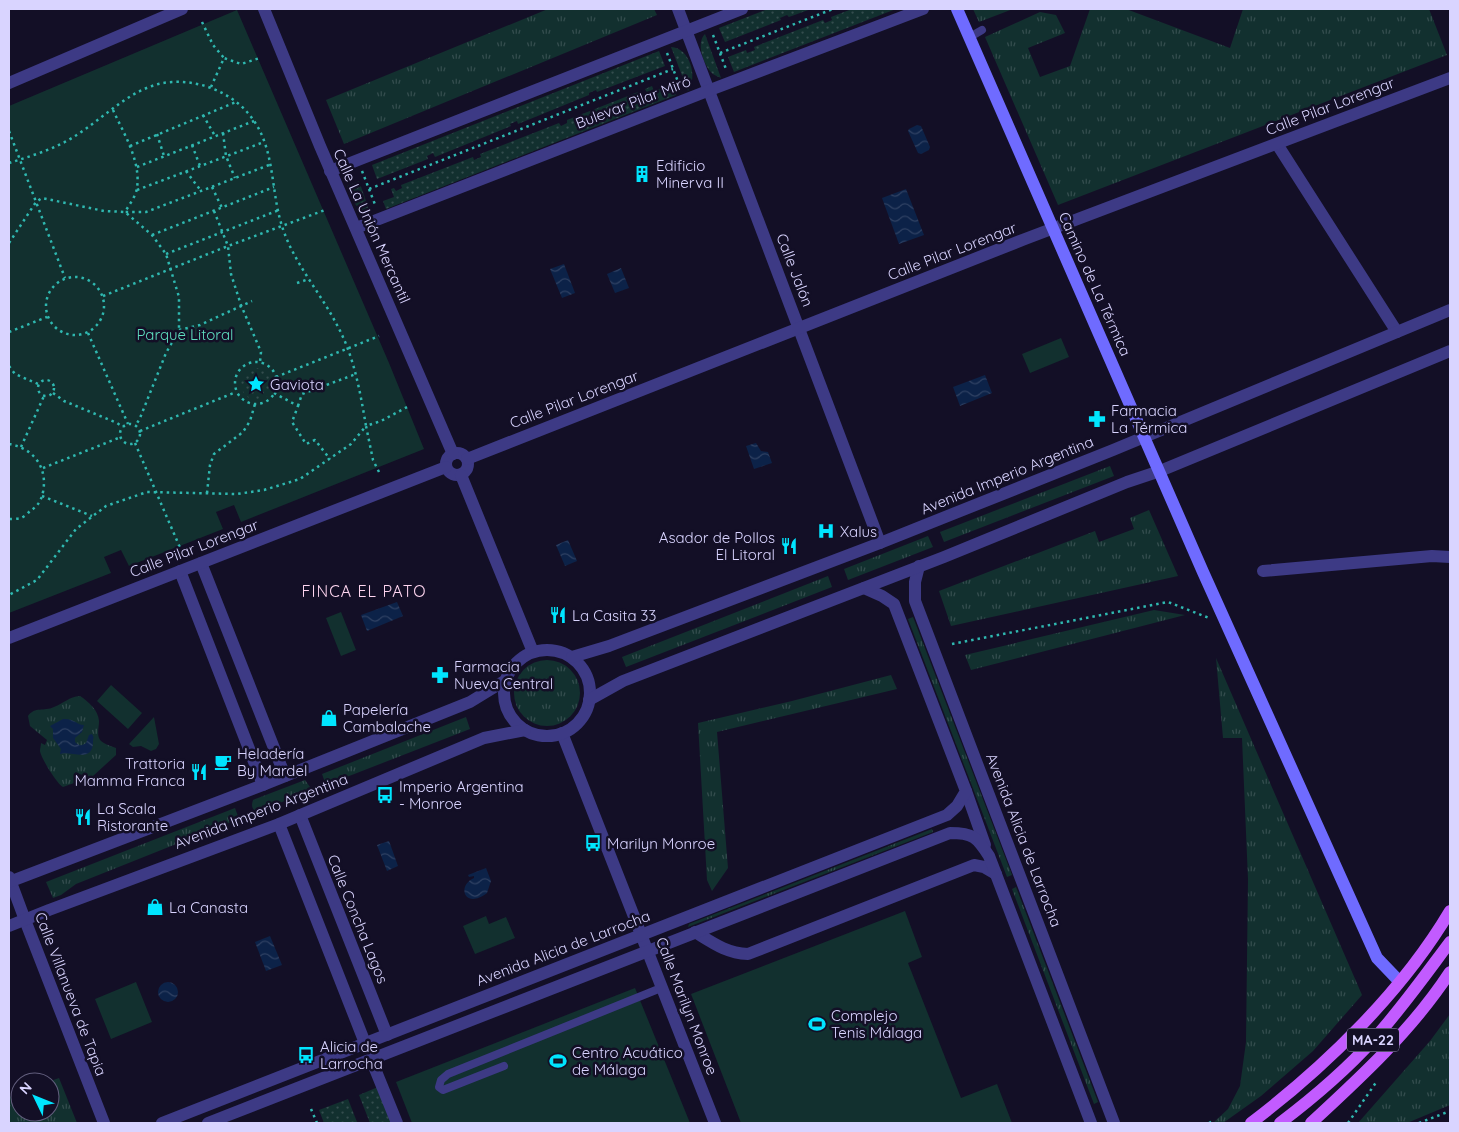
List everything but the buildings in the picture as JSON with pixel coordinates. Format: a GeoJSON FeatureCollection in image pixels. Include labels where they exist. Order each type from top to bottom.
{"type":"FeatureCollection","features":[{"type":"Feature","properties":{"kind":"main road","name":"Camino de La Térmica"},"geometry":{"type":"LineString","coordinates":[[957,9],[1203,572],[1377,958],[1399,981]]}},
{"type":"Feature","properties":{"kind":"main road"},"geometry":{"type":"LineString","coordinates":[[1252,1123],[1317,1068],[1358,1028],[1399,981],[1450,911]]}},
{"type":"Feature","properties":{"kind":"main road","name":"MA-22"},"geometry":{"type":"LineString","coordinates":[[1280,1123],[1332,1080],[1374,1039],[1450,942]]}},
{"type":"Feature","properties":{"kind":"main road","name":"MA-22"},"geometry":{"type":"LineString","coordinates":[[1311,1123],[1392,1045],[1432,1000],[1450,972]]}},
{"type":"Feature","properties":{"kind":"street"},"geometry":{"type":"LineString","coordinates":[[9,83],[182,9]]}},
{"type":"Feature","properties":{"kind":"street","name":"Calle La Unión Mercantil"},"geometry":{"type":"LineString","coordinates":[[264,9],[330,170],[453,454]]}},
{"type":"Feature","properties":{"kind":"street","name":"Calle Jalón"},"geometry":{"type":"LineString","coordinates":[[678,9],[880,543]]}},
{"type":"Feature","properties":{"kind":"street"},"geometry":{"type":"LineString","coordinates":[[330,170],[358,161],[742,9]]}},
{"type":"Feature","properties":{"kind":"street","name":"Bulevar Pilar Miró"},"geometry":{"type":"LineString","coordinates":[[356,228],[923,9]]}},
{"type":"Feature","properties":{"kind":"street","name":"Calle Pilar Lorengar"},"geometry":{"type":"LineString","coordinates":[[467,459],[1052,229],[1450,78]]}},
{"type":"Feature","properties":{"kind":"street"},"geometry":{"type":"LineString","coordinates":[[1277,144],[1397,332]]}},
{"type":"Feature","properties":{"kind":"street","name":"Avenida Imperio Argentina"},"geometry":{"type":"LineString","coordinates":[[572,657],[609,646],[880,543],[1450,310]]}},
{"type":"Feature","properties":{"kind":"street"},"geometry":{"type":"LineString","coordinates":[[589,700],[623,681],[864,588],[1127,482],[1160,471],[1450,351]]}},
{"type":"Feature","properties":{"kind":"street"},"geometry":{"type":"LineString","coordinates":[[453,454],[461,454],[467,459],[466,471],[461,475],[455,475],[446,467],[447,460],[453,454]]}},
{"type":"Feature","properties":{"kind":"street","name":"Calle Pilar Lorengar"},"geometry":{"type":"LineString","coordinates":[[9,638],[446,467]]}},
{"type":"Feature","properties":{"kind":"street"},"geometry":{"type":"LineString","coordinates":[[461,475],[533,652]]}},
{"type":"Feature","properties":{"kind":"street"},"geometry":{"type":"LineString","coordinates":[[1263,571],[1432,556],[1450,557]]}},
{"type":"Feature","properties":{"kind":"street"},"geometry":{"type":"LineString","coordinates":[[201,563],[285,776]]}},
{"type":"Feature","properties":{"kind":"street","name":"Avenida Alicia de Larrocha"},"geometry":{"type":"LineString","coordinates":[[919,566],[915,582],[915,601],[1114,1123]]}},
{"type":"Feature","properties":{"kind":"street"},"geometry":{"type":"LineString","coordinates":[[180,572],[263,785]]}},
{"type":"Feature","properties":{"kind":"street"},"geometry":{"type":"LineString","coordinates":[[864,588],[894,604],[1091,1123]]}},
{"type":"Feature","properties":{"kind":"street"},"geometry":{"type":"LineString","coordinates":[[546,649],[560,651],[572,657],[583,669],[589,684],[589,700],[584,714],[575,725],[562,733],[550,736],[537,735],[525,730],[511,717],[504,699],[506,680],[516,662],[533,652],[546,649]]}},
{"type":"Feature","properties":{"kind":"street","name":"Avenida Imperio Argentina"},"geometry":{"type":"LineString","coordinates":[[9,880],[263,785],[470,702],[506,680]]}},
{"type":"Feature","properties":{"kind":"street","name":"Avenida Imperio Argentina"},"geometry":{"type":"LineString","coordinates":[[9,926],[279,824],[484,738],[525,730]]}},
{"type":"Feature","properties":{"kind":"street","name":"Calle Marilyn Monroe"},"geometry":{"type":"LineString","coordinates":[[562,733],[715,1123]]}},
{"type":"Feature","properties":{"kind":"street","name":"Avenida Alicia de Larrocha"},"geometry":{"type":"LineString","coordinates":[[162,1123],[947,815],[957,806],[966,791]]}},
{"type":"Feature","properties":{"kind":"street","name":"Calle Concha Lagos"},"geometry":{"type":"LineString","coordinates":[[300,815],[387,1035]]}},
{"type":"Feature","properties":{"kind":"street"},"geometry":{"type":"LineString","coordinates":[[279,824],[365,1043]]}},
{"type":"Feature","properties":{"kind":"street"},"geometry":{"type":"LineString","coordinates":[[208,1123],[950,833],[966,833],[979,840],[989,856]]}},
{"type":"Feature","properties":{"kind":"street"},"geometry":{"type":"LineString","coordinates":[[695,932],[717,946],[734,953],[748,954],[974,865],[984,867],[996,874]]}},
{"type":"Feature","properties":{"kind":"street","name":"Calle Villanueva de Tapia"},"geometry":{"type":"LineString","coordinates":[[9,880],[104,1123]]}},
{"type":"Feature","properties":{"kind":"street"},"geometry":{"type":"LineString","coordinates":[[371,1059],[397,1123]]}},
{"type":"Feature","properties":{"kind":"lane"},"geometry":{"type":"LineString","coordinates":[[970,37],[982,30]]}},
{"type":"Feature","properties":{"kind":"lane"},"geometry":{"type":"LineString","coordinates":[[504,1066],[443,1090],[439,1088],[441,1080],[448,1074],[661,988]]}},
{"type":"Feature","properties":{"kind":"path"},"geometry":{"type":"LineString","coordinates":[[720,53],[833,9]]}},
{"type":"Feature","properties":{"kind":"path"},"geometry":{"type":"LineString","coordinates":[[202,22],[213,45],[224,58],[242,64],[260,58]]}},
{"type":"Feature","properties":{"kind":"path"},"geometry":{"type":"LineString","coordinates":[[709,22],[731,82]]}},
{"type":"Feature","properties":{"kind":"path"},"geometry":{"type":"LineString","coordinates":[[662,40],[684,100]]}},
{"type":"Feature","properties":{"kind":"path"},"geometry":{"type":"LineString","coordinates":[[211,87],[224,58]]}},
{"type":"Feature","properties":{"kind":"path"},"geometry":{"type":"LineString","coordinates":[[369,189],[673,69]]}},
{"type":"Feature","properties":{"kind":"path"},"geometry":{"type":"LineString","coordinates":[[9,163],[40,153],[74,137],[127,98],[149,87],[172,82],[193,83],[211,87],[236,102],[254,121],[264,142],[270,164],[281,226],[309,279],[338,325],[348,349],[356,374],[372,460],[379,472]]}},
{"type":"Feature","properties":{"kind":"path"},"geometry":{"type":"LineString","coordinates":[[130,146],[236,102]]}},
{"type":"Feature","properties":{"kind":"path"},"geometry":{"type":"LineString","coordinates":[[113,110],[130,146],[137,167],[137,190],[125,212]]}},
{"type":"Feature","properties":{"kind":"path"},"geometry":{"type":"LineString","coordinates":[[203,116],[215,136]]}},
{"type":"Feature","properties":{"kind":"path"},"geometry":{"type":"LineString","coordinates":[[137,167],[254,121]]}},
{"type":"Feature","properties":{"kind":"path"},"geometry":{"type":"LineString","coordinates":[[9,131],[65,278]]}},
{"type":"Feature","properties":{"kind":"path"},"geometry":{"type":"LineString","coordinates":[[223,133],[226,156],[235,178]]}},
{"type":"Feature","properties":{"kind":"path"},"geometry":{"type":"LineString","coordinates":[[157,134],[164,156]]}},
{"type":"Feature","properties":{"kind":"path"},"geometry":{"type":"LineString","coordinates":[[137,190],[264,142]]}},
{"type":"Feature","properties":{"kind":"path"},"geometry":{"type":"LineString","coordinates":[[192,145],[200,166]]}},
{"type":"Feature","properties":{"kind":"path"},"geometry":{"type":"LineString","coordinates":[[358,161],[381,219]]}},
{"type":"Feature","properties":{"kind":"path"},"geometry":{"type":"LineString","coordinates":[[9,243],[36,202],[42,198],[104,211],[146,212],[270,164]]}},
{"type":"Feature","properties":{"kind":"path"},"geometry":{"type":"LineString","coordinates":[[186,171],[201,191]]}},
{"type":"Feature","properties":{"kind":"path"},"geometry":{"type":"LineString","coordinates":[[212,187],[222,208]]}},
{"type":"Feature","properties":{"kind":"path"},"geometry":{"type":"LineString","coordinates":[[152,235],[274,187]]}},
{"type":"Feature","properties":{"kind":"path"},"geometry":{"type":"LineString","coordinates":[[166,254],[279,210]]}},
{"type":"Feature","properties":{"kind":"path"},"geometry":{"type":"LineString","coordinates":[[103,296],[325,210]]}},
{"type":"Feature","properties":{"kind":"path"},"geometry":{"type":"LineString","coordinates":[[214,211],[228,246],[231,274],[241,305],[261,352],[260,362]]}},
{"type":"Feature","properties":{"kind":"path"},"geometry":{"type":"LineString","coordinates":[[125,212],[152,235],[166,254],[179,296],[179,330],[166,353],[136,426]]}},
{"type":"Feature","properties":{"kind":"path"},"geometry":{"type":"LineString","coordinates":[[83,277],[92,281],[99,288],[103,296],[105,310],[99,324],[88,333],[79,336],[69,336],[54,326],[47,317],[45,307],[48,295],[54,285],[65,278],[83,277]]}},
{"type":"Feature","properties":{"kind":"path"},"geometry":{"type":"LineString","coordinates":[[297,283],[309,279]]}},
{"type":"Feature","properties":{"kind":"path"},"geometry":{"type":"LineString","coordinates":[[179,330],[200,325],[252,301]]}},
{"type":"Feature","properties":{"kind":"path"},"geometry":{"type":"LineString","coordinates":[[9,332],[47,317]]}},
{"type":"Feature","properties":{"kind":"path"},"geometry":{"type":"LineString","coordinates":[[88,333],[128,424]]}},
{"type":"Feature","properties":{"kind":"path"},"geometry":{"type":"LineString","coordinates":[[276,377],[379,336]]}},
{"type":"Feature","properties":{"kind":"path"},"geometry":{"type":"LineString","coordinates":[[253,362],[260,362],[268,366],[276,377],[274,393],[264,403],[255,404],[244,400],[236,392],[236,377],[245,365],[253,362]]}},
{"type":"Feature","properties":{"kind":"path"},"geometry":{"type":"LineString","coordinates":[[9,366],[15,374],[38,384]]}},
{"type":"Feature","properties":{"kind":"path"},"geometry":{"type":"LineString","coordinates":[[330,459],[314,440],[306,444],[292,422],[302,394],[356,374]]}},
{"type":"Feature","properties":{"kind":"path"},"geometry":{"type":"LineString","coordinates":[[38,384],[44,379],[52,382],[54,385],[53,393]]}},
{"type":"Feature","properties":{"kind":"path"},"geometry":{"type":"LineString","coordinates":[[38,384],[38,392],[44,396],[50,396],[53,393]]}},
{"type":"Feature","properties":{"kind":"path"},"geometry":{"type":"LineString","coordinates":[[140,430],[236,392]]}},
{"type":"Feature","properties":{"kind":"path"},"geometry":{"type":"LineString","coordinates":[[53,393],[64,401],[123,427]]}},
{"type":"Feature","properties":{"kind":"path"},"geometry":{"type":"LineString","coordinates":[[274,393],[298,406]]}},
{"type":"Feature","properties":{"kind":"path"},"geometry":{"type":"LineString","coordinates":[[21,447],[44,396]]}},
{"type":"Feature","properties":{"kind":"path"},"geometry":{"type":"LineString","coordinates":[[207,493],[210,465],[214,454],[243,432],[250,421],[255,404]]}},
{"type":"Feature","properties":{"kind":"path"},"geometry":{"type":"LineString","coordinates":[[9,594],[37,580],[76,529],[106,506],[147,492],[237,494],[264,490],[300,479],[351,444],[366,426],[381,421],[409,406]]}},
{"type":"Feature","properties":{"kind":"path"},"geometry":{"type":"LineString","coordinates":[[121,437],[123,427],[128,424],[136,426],[140,430]]}},
{"type":"Feature","properties":{"kind":"path"},"geometry":{"type":"LineString","coordinates":[[121,437],[126,443],[135,443],[139,440],[140,430]]}},
{"type":"Feature","properties":{"kind":"path"},"geometry":{"type":"LineString","coordinates":[[42,468],[121,437]]}},
{"type":"Feature","properties":{"kind":"path"},"geometry":{"type":"LineString","coordinates":[[135,443],[181,550]]}},
{"type":"Feature","properties":{"kind":"path"},"geometry":{"type":"LineString","coordinates":[[9,444],[21,447],[34,456],[42,468],[45,483],[38,506],[21,518],[9,519]]}},
{"type":"Feature","properties":{"kind":"path"},"geometry":{"type":"LineString","coordinates":[[42,496],[92,516]]}},
{"type":"Feature","properties":{"kind":"path"},"geometry":{"type":"LineString","coordinates":[[952,644],[1168,602],[1204,615],[1230,630]]}},
{"type":"Feature","properties":{"kind":"path"},"geometry":{"type":"LineString","coordinates":[[1348,1123],[1380,1076]]}},
{"type":"Feature","properties":{"kind":"path"},"geometry":{"type":"LineString","coordinates":[[311,1109],[317,1123]]}},
{"type":"Feature","properties":{"kind":"path"},"geometry":{"type":"LineString","coordinates":[[1419,1123],[1450,1111]]}},
{"type":"Feature","properties":{"kind":"path"},"geometry":{"type":"LineString","coordinates":[[1209,1123],[1214,1120]]}},
{"type":"Feature","properties":{"kind":"green space"},"geometry":{"type":"Polygon","coordinates":[[[548,9],[654,9],[657,15],[344,144],[326,100],[548,9]]]}},
{"type":"Feature","properties":{"kind":"green space"},"geometry":{"type":"Polygon","coordinates":[[[768,9],[811,9],[789,17],[787,15],[780,18],[781,20],[725,42],[719,28],[768,9]]]}},
{"type":"Feature","properties":{"kind":"green space"},"geometry":{"type":"Polygon","coordinates":[[[852,9],[896,9],[734,72],[728,57],[746,50],[747,53],[755,50],[754,47],[823,20],[825,23],[832,20],[831,17],[852,9]]]}},
{"type":"Feature","properties":{"kind":"green space"},"geometry":{"type":"Polygon","coordinates":[[[973,9],[1013,9],[979,22],[973,9]]]}},
{"type":"Feature","properties":{"kind":"green space"},"geometry":{"type":"Polygon","coordinates":[[[1090,9],[1126,9],[1230,48],[1243,9],[1429,9],[1447,55],[1058,205],[985,37],[1040,12],[1056,15],[1065,33],[1028,48],[1040,77],[1070,66],[1090,9]]]}},
{"type":"Feature","properties":{"kind":"green space","name":"Parque Litoral"},"geometry":{"type":"Polygon","coordinates":[[[237,10],[389,363],[424,449],[241,522],[234,505],[216,512],[223,529],[129,566],[121,550],[104,557],[111,573],[9,613],[9,106],[237,10]]]}},
{"type":"Feature","properties":{"kind":"green space"},"geometry":{"type":"Polygon","coordinates":[[[705,34],[721,78],[711,72],[703,58],[701,42],[705,34]]]}},
{"type":"Feature","properties":{"kind":"green space"},"geometry":{"type":"Polygon","coordinates":[[[671,47],[683,52],[690,64],[692,78],[688,91],[671,47]]]}},
{"type":"Feature","properties":{"kind":"green space"},"geometry":{"type":"Polygon","coordinates":[[[659,51],[665,66],[597,92],[596,90],[589,93],[589,95],[518,124],[517,121],[510,124],[511,126],[435,157],[433,153],[427,156],[428,159],[377,179],[372,165],[659,51]]]}},
{"type":"Feature","properties":{"kind":"green space"},"geometry":{"type":"Polygon","coordinates":[[[671,84],[676,95],[386,209],[383,201],[394,197],[391,189],[394,188],[396,191],[402,188],[401,185],[473,157],[474,160],[481,157],[480,154],[559,123],[561,126],[567,123],[567,120],[638,92],[640,96],[647,93],[645,89],[652,86],[654,91],[671,84]]]}},
{"type":"Feature","properties":{"kind":"green space"},"geometry":{"type":"Polygon","coordinates":[[[359,181],[371,215],[358,208],[347,186],[359,181]]]}},
{"type":"Feature","properties":{"kind":"green space"},"geometry":{"type":"Polygon","coordinates":[[[1061,338],[1069,357],[1030,373],[1022,354],[1061,338]]]}},
{"type":"Feature","properties":{"kind":"green space"},"geometry":{"type":"Polygon","coordinates":[[[257,368],[263,369],[268,373],[272,378],[272,390],[268,395],[263,399],[257,400],[251,399],[246,395],[242,390],[241,384],[242,378],[246,373],[251,369],[257,368]]]}},
{"type":"Feature","properties":{"kind":"green space"},"geometry":{"type":"Polygon","coordinates":[[[1110,466],[1114,476],[944,542],[940,532],[1110,466]]]}},
{"type":"Feature","properties":{"kind":"green space"},"geometry":{"type":"Polygon","coordinates":[[[1149,510],[1178,576],[951,626],[939,591],[1095,531],[1099,542],[1134,529],[1130,518],[1149,510]]]}},
{"type":"Feature","properties":{"kind":"green space"},"geometry":{"type":"Polygon","coordinates":[[[928,536],[933,547],[848,580],[844,569],[928,536]]]}},
{"type":"Feature","properties":{"kind":"green space"},"geometry":{"type":"Polygon","coordinates":[[[828,576],[832,587],[626,667],[622,657],[828,576]]]}},
{"type":"Feature","properties":{"kind":"green space"},"geometry":{"type":"Polygon","coordinates":[[[1154,610],[1185,615],[971,670],[965,655],[1154,610]]]}},
{"type":"Feature","properties":{"kind":"green space"},"geometry":{"type":"Polygon","coordinates":[[[341,612],[356,650],[341,656],[326,618],[341,612]]]}},
{"type":"Feature","properties":{"kind":"green space"},"geometry":{"type":"Polygon","coordinates":[[[913,617],[1012,875],[1007,877],[908,619],[913,617]]]}},
{"type":"Feature","properties":{"kind":"green space"},"geometry":{"type":"Polygon","coordinates":[[[1216,658],[1362,995],[1313,1051],[1261,1096],[1223,1123],[1213,1123],[1228,1109],[1240,1086],[1246,1042],[1248,879],[1242,738],[1223,738],[1216,658]]]}},
{"type":"Feature","properties":{"kind":"green space"},"geometry":{"type":"Polygon","coordinates":[[[540,660],[554,660],[566,665],[575,674],[580,686],[578,706],[571,717],[554,726],[540,726],[528,721],[519,712],[514,700],[514,686],[519,674],[528,665],[540,660]]]}},
{"type":"Feature","properties":{"kind":"green space"},"geometry":{"type":"Polygon","coordinates":[[[891,675],[897,689],[717,732],[728,868],[712,891],[707,880],[698,723],[891,675]]]}},
{"type":"Feature","properties":{"kind":"green space"},"geometry":{"type":"Polygon","coordinates":[[[111,685],[142,713],[128,729],[97,701],[111,685]]]}},
{"type":"Feature","properties":{"kind":"green space"},"geometry":{"type":"Polygon","coordinates":[[[80,696],[97,713],[99,739],[116,748],[116,755],[93,776],[87,777],[75,772],[79,778],[74,783],[63,787],[53,776],[41,754],[41,743],[45,745],[47,740],[30,726],[28,716],[34,711],[50,708],[80,696]]]}},
{"type":"Feature","properties":{"kind":"green space"},"geometry":{"type":"Polygon","coordinates":[[[154,717],[159,744],[156,749],[151,751],[141,746],[133,747],[129,744],[154,717]]]}},
{"type":"Feature","properties":{"kind":"green space"},"geometry":{"type":"Polygon","coordinates":[[[466,717],[470,729],[326,785],[322,774],[466,717]]]}},
{"type":"Feature","properties":{"kind":"green space"},"geometry":{"type":"Polygon","coordinates":[[[305,780],[310,787],[310,791],[257,812],[253,808],[253,800],[305,780]]]}},
{"type":"Feature","properties":{"kind":"green space"},"geometry":{"type":"Polygon","coordinates":[[[235,808],[239,819],[76,884],[61,895],[53,898],[46,882],[235,808]]]}},
{"type":"Feature","properties":{"kind":"green space"},"geometry":{"type":"Polygon","coordinates":[[[932,829],[933,832],[688,927],[689,924],[932,829]]]}},
{"type":"Feature","properties":{"kind":"green space"},"geometry":{"type":"Polygon","coordinates":[[[1016,887],[1098,1102],[1094,1104],[1012,889],[1016,887]]]}},
{"type":"Feature","properties":{"kind":"green space","name":"Complejo Tenis Málaga"},"geometry":{"type":"Polygon","coordinates":[[[905,911],[922,957],[908,963],[961,1098],[997,1084],[1012,1123],[741,1123],[691,994],[905,911]]]}},
{"type":"Feature","properties":{"kind":"green space"},"geometry":{"type":"Polygon","coordinates":[[[486,916],[489,924],[506,917],[515,938],[475,954],[463,926],[486,916]]]}},
{"type":"Feature","properties":{"kind":"green space"},"geometry":{"type":"Polygon","coordinates":[[[136,982],[152,1022],[111,1039],[95,999],[136,982]]]}},
{"type":"Feature","properties":{"kind":"green space","name":"Centro Acuático de Málaga"},"geometry":{"type":"Polygon","coordinates":[[[635,988],[690,1123],[412,1123],[396,1082],[635,988]]]}},
{"type":"Feature","properties":{"kind":"green space"},"geometry":{"type":"Polygon","coordinates":[[[1450,1014],[1450,1105],[1407,1123],[1358,1123],[1430,1041],[1450,1014]]]}},
{"type":"Feature","properties":{"kind":"green space"},"geometry":{"type":"Polygon","coordinates":[[[60,1080],[77,1123],[9,1123],[9,1097],[10,1122],[60,1122],[60,1080]]]}},
{"type":"Feature","properties":{"kind":"green space"},"geometry":{"type":"Polygon","coordinates":[[[378,1087],[392,1123],[370,1123],[359,1095],[378,1087]]]}},
{"type":"Feature","properties":{"kind":"green space"},"geometry":{"type":"Polygon","coordinates":[[[348,1099],[357,1122],[324,1123],[319,1110],[348,1099]]]}},
{"type":"Feature","properties":{"kind":"water"},"geometry":{"type":"Polygon","coordinates":[[[917,125],[921,126],[930,147],[929,150],[921,154],[918,153],[908,131],[917,125]]]}},
{"type":"Feature","properties":{"kind":"water"},"geometry":{"type":"Polygon","coordinates":[[[906,189],[924,235],[899,244],[882,198],[906,189]]]}},
{"type":"Feature","properties":{"kind":"water"},"geometry":{"type":"Polygon","coordinates":[[[564,264],[575,293],[562,298],[550,269],[564,264]]]}},
{"type":"Feature","properties":{"kind":"water"},"geometry":{"type":"Polygon","coordinates":[[[621,268],[629,288],[615,293],[607,274],[621,268]]]}},
{"type":"Feature","properties":{"kind":"water"},"geometry":{"type":"Polygon","coordinates":[[[985,375],[992,393],[960,406],[953,387],[985,375]]]}},
{"type":"Feature","properties":{"kind":"water"},"geometry":{"type":"Polygon","coordinates":[[[756,443],[761,451],[768,452],[772,463],[754,469],[746,446],[756,443]]]}},
{"type":"Feature","properties":{"kind":"water"},"geometry":{"type":"Polygon","coordinates":[[[568,540],[577,561],[565,566],[556,545],[568,540]]]}},
{"type":"Feature","properties":{"kind":"water"},"geometry":{"type":"Polygon","coordinates":[[[397,602],[403,616],[367,631],[361,615],[397,602]]]}},
{"type":"Feature","properties":{"kind":"water"},"geometry":{"type":"Polygon","coordinates":[[[63,719],[84,725],[82,732],[75,738],[75,742],[78,744],[86,743],[89,735],[92,734],[94,737],[92,749],[89,753],[80,755],[60,754],[61,749],[53,738],[53,729],[50,726],[63,719]]]}},
{"type":"Feature","properties":{"kind":"water"},"geometry":{"type":"Polygon","coordinates":[[[389,841],[398,866],[387,871],[377,845],[389,841]]]}},
{"type":"Feature","properties":{"kind":"water"},"geometry":{"type":"Polygon","coordinates":[[[486,868],[491,881],[487,893],[479,898],[468,898],[464,891],[465,886],[474,876],[469,877],[468,875],[486,868]]]}},
{"type":"Feature","properties":{"kind":"water"},"geometry":{"type":"Polygon","coordinates":[[[270,936],[282,965],[266,971],[255,942],[270,936]]]}},
{"type":"Feature","properties":{"kind":"water"},"geometry":{"type":"Polygon","coordinates":[[[168,982],[175,985],[178,992],[175,999],[168,1002],[161,999],[158,992],[161,985],[168,982]]]}},
{"type":"Feature","properties":{"kind":"place","name":"Edificio Minerva II"},"geometry":{"type":"Point","coordinates":[642,174]}},
{"type":"Feature","properties":{"kind":"place","name":"Gaviota"},"geometry":{"type":"Point","coordinates":[256,384]}},
{"type":"Feature","properties":{"kind":"place","name":"Farmacia La Térmica"},"geometry":{"type":"Point","coordinates":[1097,419]}},
{"type":"Feature","properties":{"kind":"place","name":"Xalus"},"geometry":{"type":"Point","coordinates":[826,531]}},
{"type":"Feature","properties":{"kind":"place","name":"Asador de Pollos El Litoral"},"geometry":{"type":"Point","coordinates":[789,546]}},
{"type":"Feature","properties":{"kind":"place","name":"La Casita 33"},"geometry":{"type":"Point","coordinates":[558,615]}},
{"type":"Feature","properties":{"kind":"place","name":"Farmacia Nueva Central"},"geometry":{"type":"Point","coordinates":[440,675]}},
{"type":"Feature","properties":{"kind":"place","name":"Papelería Cambalache"},"geometry":{"type":"Point","coordinates":[329,718]}},
{"type":"Feature","properties":{"kind":"place","name":"Heladería By Mardel"},"geometry":{"type":"Point","coordinates":[223,762]}},
{"type":"Feature","properties":{"kind":"place","name":"Trattoria Mamma Franca"},"geometry":{"type":"Point","coordinates":[199,772]}},
{"type":"Feature","properties":{"kind":"place","name":"Imperio Argentina - Monroe"},"geometry":{"type":"Point","coordinates":[385,795]}},
{"type":"Feature","properties":{"kind":"place","name":"La Scala Ristorante"},"geometry":{"type":"Point","coordinates":[83,817]}},
{"type":"Feature","properties":{"kind":"place","name":"Marilyn Monroe"},"geometry":{"type":"Point","coordinates":[593,843]}},
{"type":"Feature","properties":{"kind":"place","name":"La Canasta"},"geometry":{"type":"Point","coordinates":[155,907]}},
{"type":"Feature","properties":{"kind":"place","name":"Complejo Tenis Málaga"},"geometry":{"type":"Point","coordinates":[817,1024]}},
{"type":"Feature","properties":{"kind":"place","name":"Alicia de Larrocha"},"geometry":{"type":"Point","coordinates":[306,1055]}},
{"type":"Feature","properties":{"kind":"place","name":"Centro Acuático de Málaga"},"geometry":{"type":"Point","coordinates":[558,1061]}},
{"type":"Feature","properties":{"kind":"district","name":"FINCA EL PATO"},"geometry":{"type":"Point","coordinates":[364,591]}}]}
